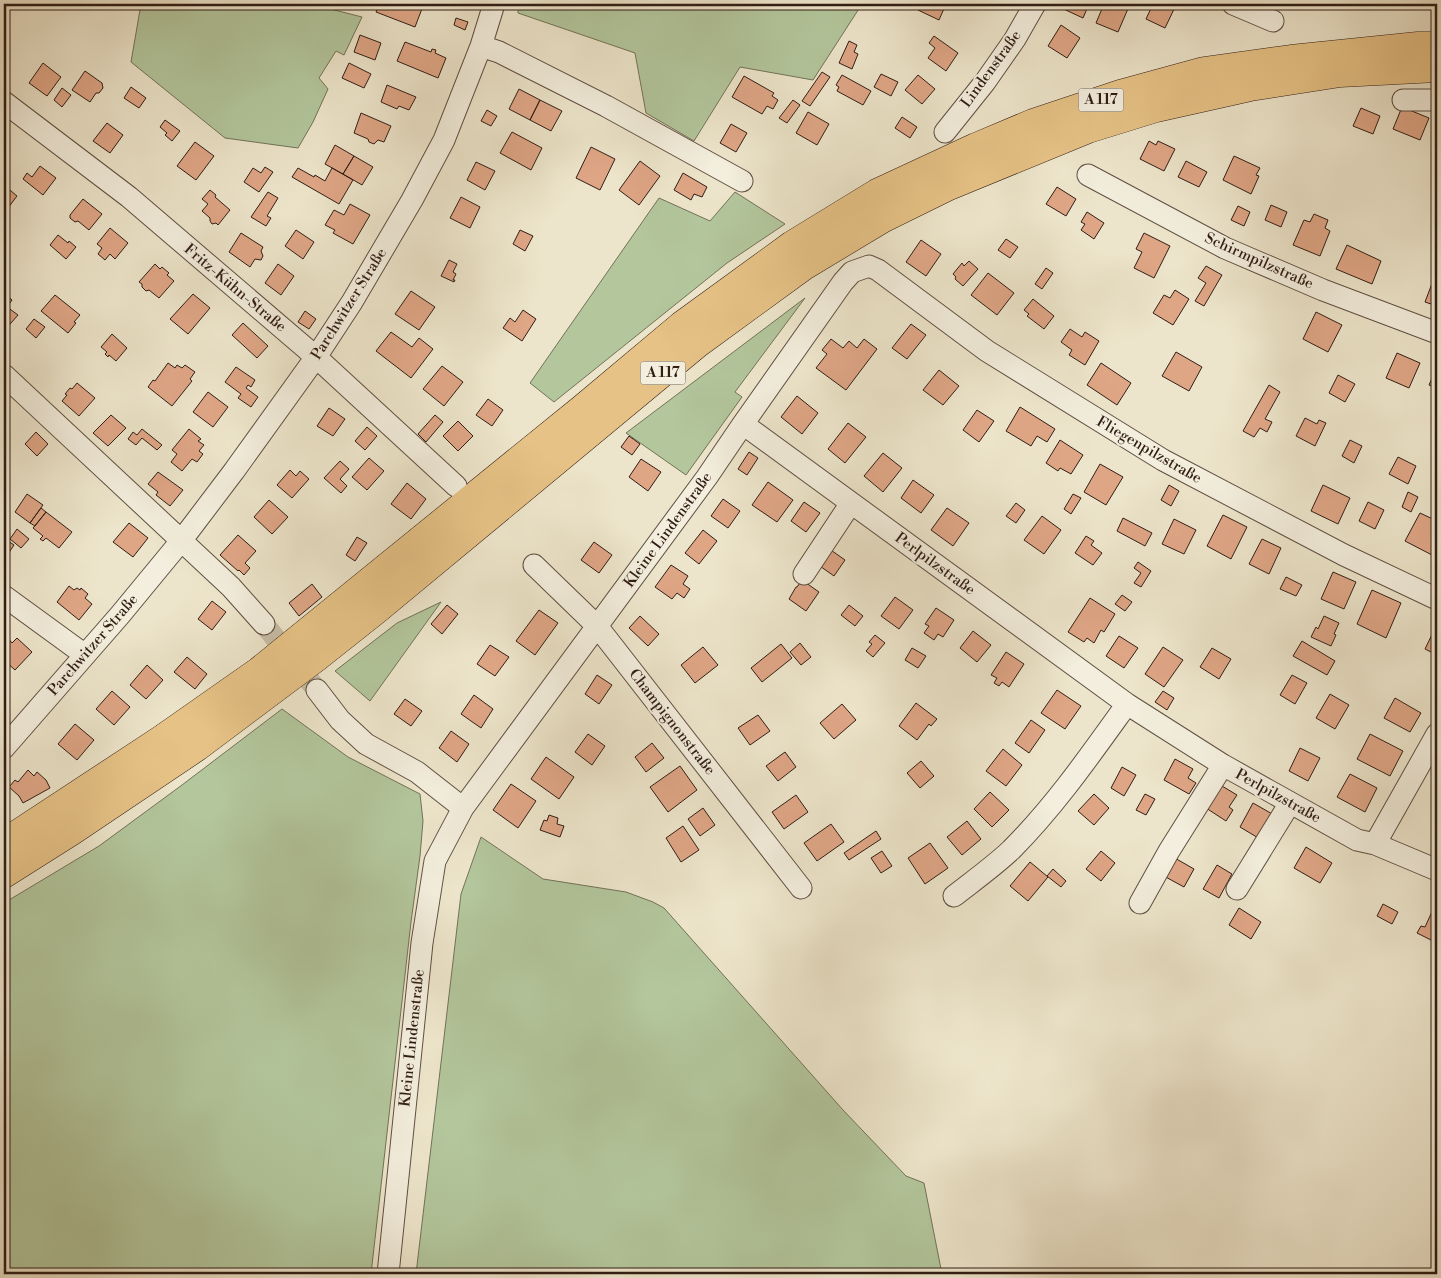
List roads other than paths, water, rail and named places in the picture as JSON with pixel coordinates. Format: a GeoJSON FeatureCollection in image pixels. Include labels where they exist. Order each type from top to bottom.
{"type":"FeatureCollection","features":[{"type":"Feature","properties":{"kind":"highway","name":"A 117"},"geometry":{"type":"LineString","coordinates":[[4,843],[162,739],[259,671],[583,408],[682,325],[792,245],[877,193],[1033,123],[1120,94],[1204,72],[1291,59],[1418,46],[1437,46]]}},
{"type":"Feature","properties":{"kind":"highway","name":"A 117"},"geometry":{"type":"LineString","coordinates":[[4,874],[72,831],[204,742],[375,611],[697,344],[804,266],[882,219],[949,186],[1088,129],[1156,108],[1250,87],[1340,73],[1437,68]]}},
{"type":"Feature","properties":{"kind":"street","name":"Parchwitzer Straße"},"geometry":{"type":"LineString","coordinates":[[4,748],[120,615],[181,541],[316,357],[352,302],[412,200],[439,149],[464,92],[494,4]]}},
{"type":"Feature","properties":{"kind":"street","name":"Lindenstraße"},"geometry":{"type":"LineString","coordinates":[[945,132],[1015,38],[1035,4]]}},
{"type":"Feature","properties":{"kind":"street"},"geometry":{"type":"LineString","coordinates":[[1233,4],[1274,21]]}},
{"type":"Feature","properties":{"kind":"street"},"geometry":{"type":"LineString","coordinates":[[481,46],[499,52],[606,106],[742,181]]}},
{"type":"Feature","properties":{"kind":"street"},"geometry":{"type":"LineString","coordinates":[[1403,100],[1437,100]]}},
{"type":"Feature","properties":{"kind":"street","name":"Fritz-Kühn-Straße"},"geometry":{"type":"LineString","coordinates":[[4,102],[129,198],[316,357],[456,486]]}},
{"type":"Feature","properties":{"kind":"street","name":"Schirmpilzstraße"},"geometry":{"type":"LineString","coordinates":[[1088,175],[1226,248],[1323,290],[1437,333]]}},
{"type":"Feature","properties":{"kind":"street","name":"Kleine Lindenstraße"},"geometry":{"type":"LineString","coordinates":[[388,1274],[425,925],[435,861],[463,808],[707,477],[843,282],[852,272],[861,268],[869,266],[878,270]]}},
{"type":"Feature","properties":{"kind":"street","name":"Fliegenpilzstraße"},"geometry":{"type":"LineString","coordinates":[[878,270],[986,351],[1163,460],[1344,555],[1437,598]]}},
{"type":"Feature","properties":{"kind":"street"},"geometry":{"type":"LineString","coordinates":[[4,375],[231,587],[264,624]]}},
{"type":"Feature","properties":{"kind":"street","name":"Perlpilzstraße"},"geometry":{"type":"LineString","coordinates":[[743,424],[1128,704],[1223,765],[1357,840],[1376,844],[1437,870]]}},
{"type":"Feature","properties":{"kind":"street"},"geometry":{"type":"LineString","coordinates":[[804,574],[851,503]]}},
{"type":"Feature","properties":{"kind":"street","name":"Champignonstraße"},"geometry":{"type":"LineString","coordinates":[[534,565],[597,626],[801,888]]}},
{"type":"Feature","properties":{"kind":"street"},"geometry":{"type":"LineString","coordinates":[[4,596],[85,655]]}},
{"type":"Feature","properties":{"kind":"street"},"geometry":{"type":"LineString","coordinates":[[317,690],[340,720],[366,744],[417,772],[463,808]]}},
{"type":"Feature","properties":{"kind":"street"},"geometry":{"type":"LineString","coordinates":[[954,896],[1010,851],[1032,827],[1069,784],[1128,704]]}},
{"type":"Feature","properties":{"kind":"street"},"geometry":{"type":"LineString","coordinates":[[1376,844],[1437,734]]}},
{"type":"Feature","properties":{"kind":"street"},"geometry":{"type":"LineString","coordinates":[[1140,903],[1169,851],[1223,765]]}},
{"type":"Feature","properties":{"kind":"street"},"geometry":{"type":"LineString","coordinates":[[1237,889],[1290,803]]}},
{"type":"Feature","properties":{"kind":"tunnel"},"geometry":{"type":"LineString","coordinates":[[264,624],[317,690]]}}]}
